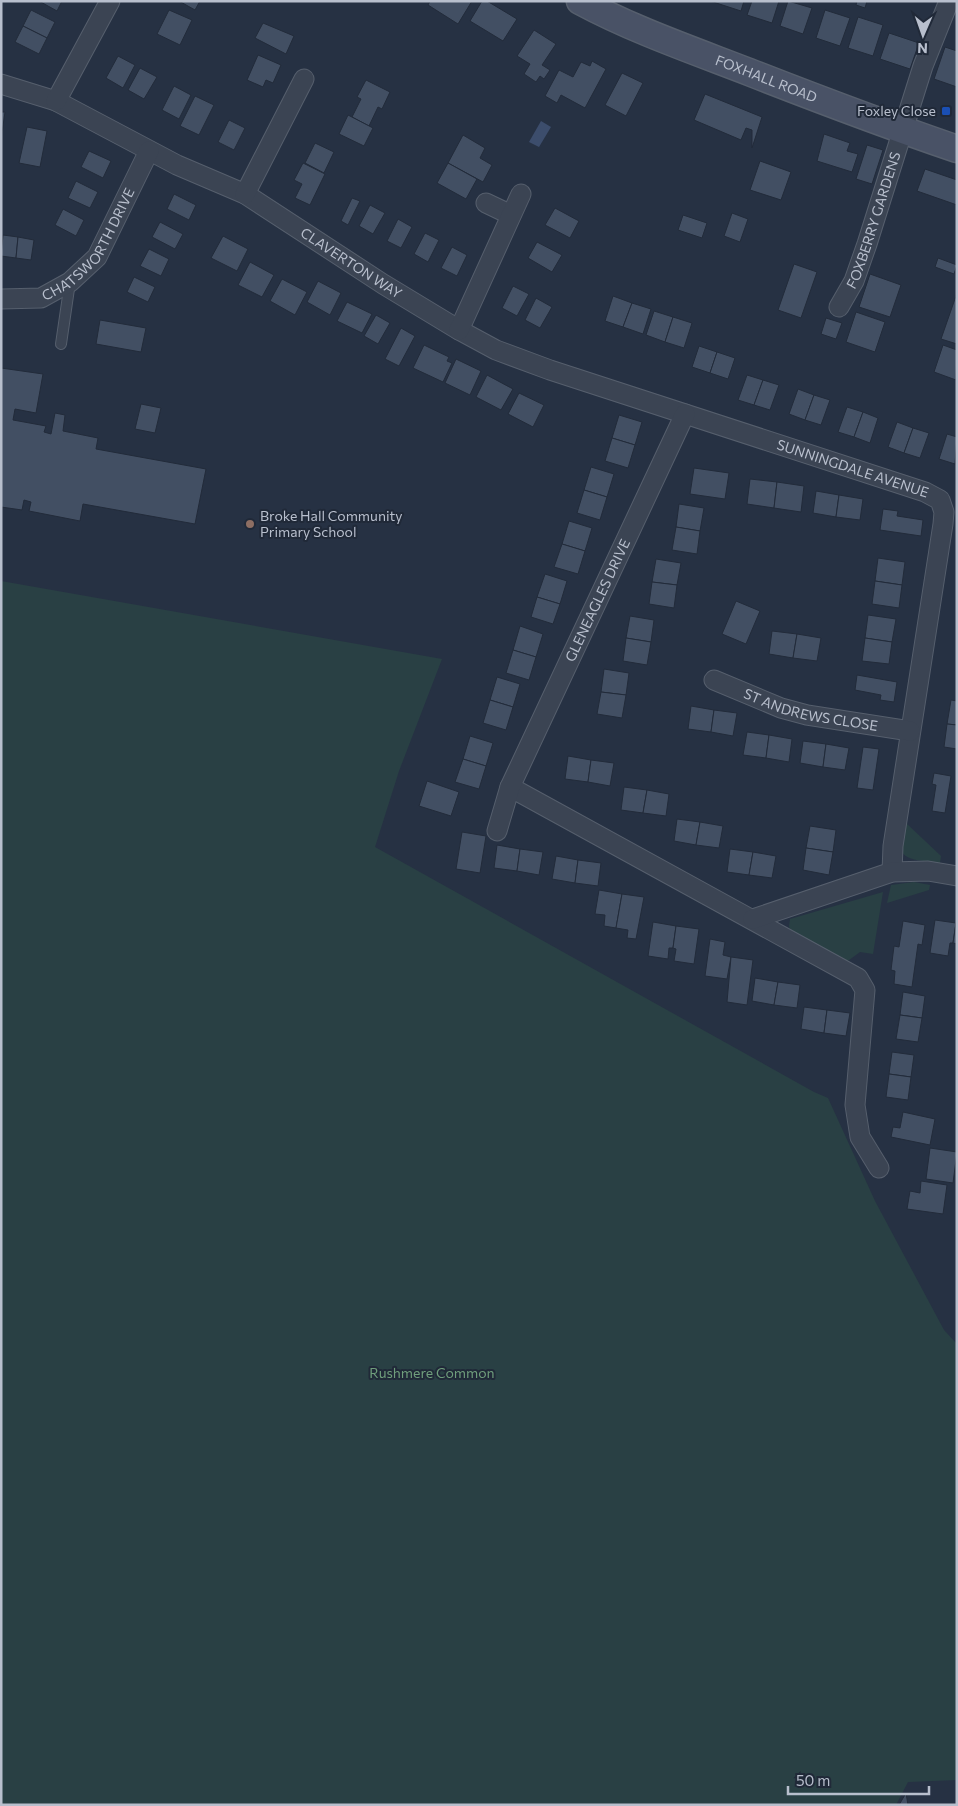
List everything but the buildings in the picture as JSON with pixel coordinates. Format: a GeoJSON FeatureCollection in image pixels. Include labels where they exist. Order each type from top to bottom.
{"type":"FeatureCollection","features":[{"type":"Feature","properties":{"kind":"street"},"geometry":{"type":"LineString","coordinates":[[56,101],[110,1]]}},
{"type":"Feature","properties":{"kind":"street","name":"FOXHALL ROAD"},"geometry":{"type":"LineString","coordinates":[[580,1],[618,21],[660,38],[904,131],[957,149]]}},
{"type":"Feature","properties":{"kind":"street"},"geometry":{"type":"LineString","coordinates":[[904,131],[923,66],[949,1]]}},
{"type":"Feature","properties":{"kind":"street"},"geometry":{"type":"LineString","coordinates":[[244,194],[304,79]]}},
{"type":"Feature","properties":{"kind":"street","name":"CLAVERTON WAY"},"geometry":{"type":"LineString","coordinates":[[1,84],[56,101],[149,151],[244,194],[383,284],[459,330],[496,350],[550,370]]}},
{"type":"Feature","properties":{"kind":"street","name":"FOXBERRY GARDENS"},"geometry":{"type":"LineString","coordinates":[[839,307],[854,281],[904,131]]}},
{"type":"Feature","properties":{"kind":"street","name":"CHATSWORTH DRIVE"},"geometry":{"type":"LineString","coordinates":[[1,299],[41,298],[70,282],[97,258],[149,151]]}},
{"type":"Feature","properties":{"kind":"street"},"geometry":{"type":"LineString","coordinates":[[459,330],[521,194]]}},
{"type":"Feature","properties":{"kind":"street"},"geometry":{"type":"LineString","coordinates":[[486,203],[511,215]]}},
{"type":"Feature","properties":{"kind":"street","name":"SUNNINGDALE AVENUE"},"geometry":{"type":"LineString","coordinates":[[550,370],[925,492],[940,500],[944,512],[943,524],[893,846],[892,872]]}},
{"type":"Feature","properties":{"kind":"street","name":"GLENEAGLES DRIVE"},"geometry":{"type":"LineString","coordinates":[[497,831],[510,787],[685,414]]}},
{"type":"Feature","properties":{"kind":"street","name":"ST ANDREWS CLOSE"},"geometry":{"type":"LineString","coordinates":[[714,680],[781,708],[807,715],[910,731]]}},
{"type":"Feature","properties":{"kind":"street"},"geometry":{"type":"LineString","coordinates":[[510,787],[858,978],[865,990],[855,1105],[860,1137],[879,1168]]}},
{"type":"Feature","properties":{"kind":"street"},"geometry":{"type":"LineString","coordinates":[[752,919],[892,872],[928,871],[957,876]]}},
{"type":"Feature","properties":{"kind":"lane"},"geometry":{"type":"LineString","coordinates":[[61,344],[70,282]]}},
{"type":"Feature","properties":{"kind":"green space","name":"Rushmere Common"},"geometry":{"type":"Polygon","coordinates":[[[1,581],[442,659],[399,771],[375,847],[814,1092],[828,1098],[875,1201],[944,1330],[957,1344],[957,1780],[908,1782],[896,1805],[1,1805],[1,581]]]}},
{"type":"Feature","properties":{"kind":"green space"},"geometry":{"type":"Polygon","coordinates":[[[906,823],[941,856],[940,863],[921,861],[903,854],[899,843],[906,823]]]}},
{"type":"Feature","properties":{"kind":"green space"},"geometry":{"type":"Polygon","coordinates":[[[914,882],[930,885],[929,890],[887,903],[891,885],[914,882]]]}},
{"type":"Feature","properties":{"kind":"green space"},"geometry":{"type":"Polygon","coordinates":[[[883,892],[873,954],[860,952],[845,963],[791,934],[790,919],[883,892]]]}},
{"type":"Feature","properties":{"kind":"water"},"geometry":{"type":"Polygon","coordinates":[[[541,121],[551,127],[539,147],[529,142],[541,121]]]}},
{"type":"Feature","properties":{"kind":"place","name":"Foxley Close"},"geometry":{"type":"Point","coordinates":[946,111]}},
{"type":"Feature","properties":{"kind":"place","name":"Broke Hall Community Primary School"},"geometry":{"type":"Point","coordinates":[250,524]}}]}
